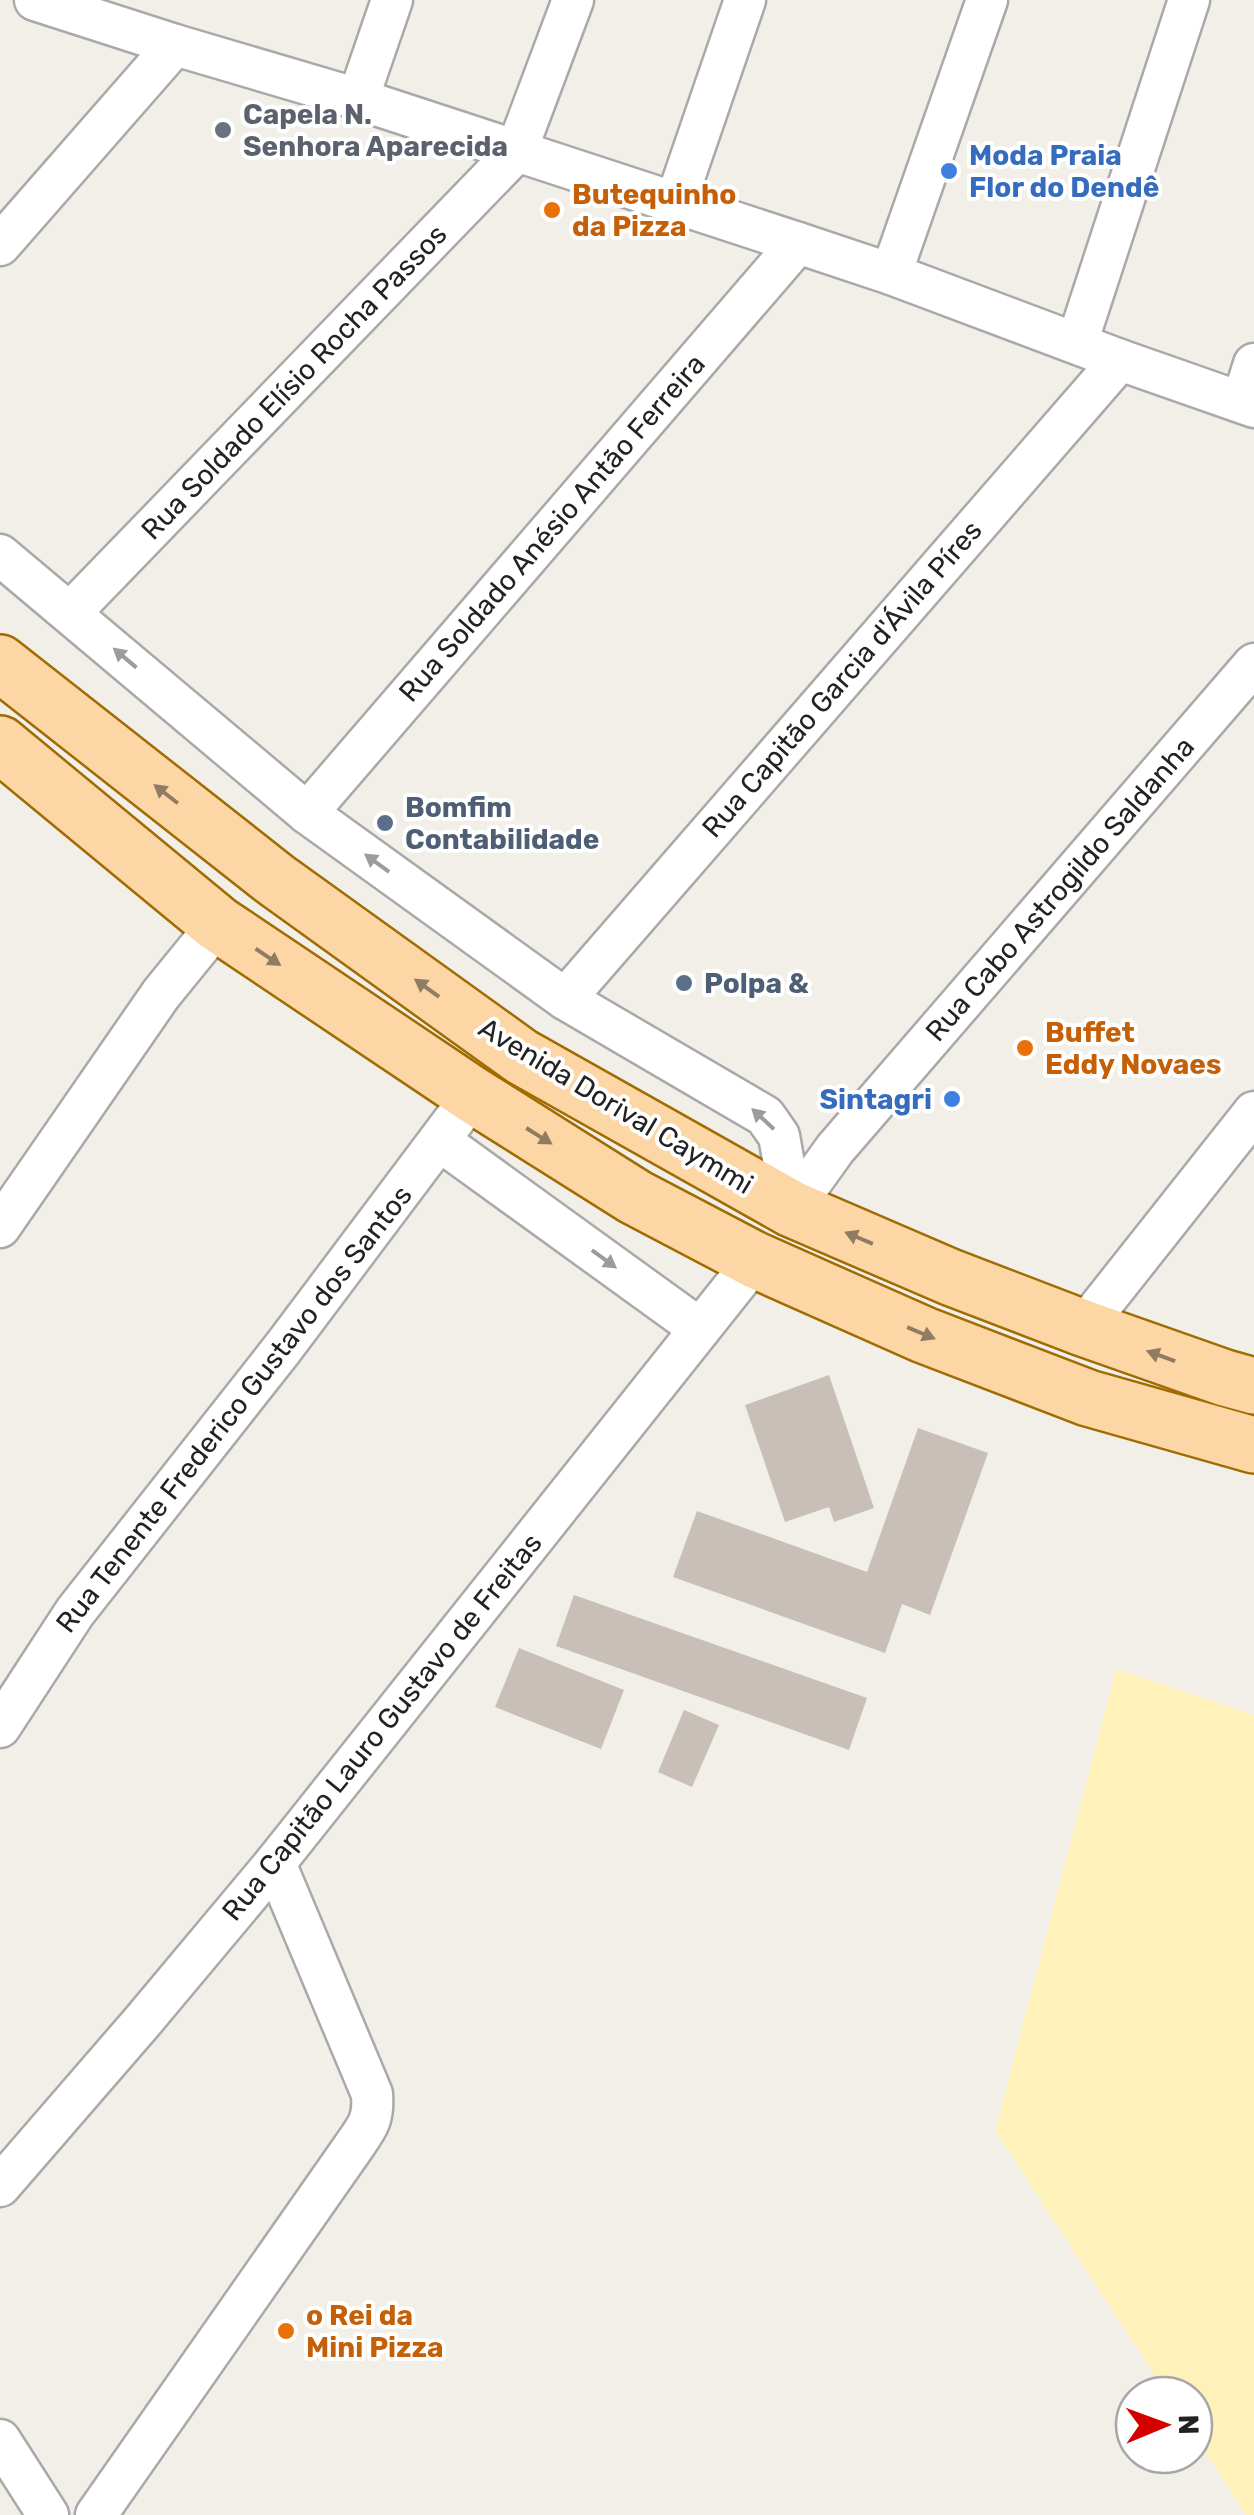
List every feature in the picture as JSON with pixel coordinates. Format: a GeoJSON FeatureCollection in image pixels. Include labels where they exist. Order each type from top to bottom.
{"type":"FeatureCollection","features":[{"type":"Feature","properties":{"kind":"main road","name":"Avenida Dorival Caymmi"},"geometry":{"type":"LineString","coordinates":[[0,663],[276,880],[522,1057],[792,1209],[950,1278],[1254,1386]]}},
{"type":"Feature","properties":{"kind":"main road"},"geometry":{"type":"LineString","coordinates":[[0,744],[218,924],[473,1095],[635,1197],[755,1260],[924,1334],[1088,1398],[1254,1445]]}},
{"type":"Feature","properties":{"kind":"street"},"geometry":{"type":"LineString","coordinates":[[36,0],[358,99],[891,274],[1248,405],[1254,364]]}},
{"type":"Feature","properties":{"kind":"street"},"geometry":{"type":"LineString","coordinates":[[358,99],[392,0]]}},
{"type":"Feature","properties":{"kind":"street"},"geometry":{"type":"LineString","coordinates":[[516,152],[573,0]]}},
{"type":"Feature","properties":{"kind":"street"},"geometry":{"type":"LineString","coordinates":[[675,204],[745,0]]}},
{"type":"Feature","properties":{"kind":"street"},"geometry":{"type":"LineString","coordinates":[[891,274],[987,0]]}},
{"type":"Feature","properties":{"kind":"street"},"geometry":{"type":"LineString","coordinates":[[1077,344],[1189,0]]}},
{"type":"Feature","properties":{"kind":"street"},"geometry":{"type":"LineString","coordinates":[[0,245],[175,45]]}},
{"type":"Feature","properties":{"kind":"street","name":"Rua Soldado Elísio Rocha Passos"},"geometry":{"type":"LineString","coordinates":[[71,612],[516,152]]}},
{"type":"Feature","properties":{"kind":"street","name":"Rua Soldado Anésio Antão Ferreira"},"geometry":{"type":"LineString","coordinates":[[307,812],[798,243]]}},
{"type":"Feature","properties":{"kind":"street","name":"Rua Capitão Garcia d'Ávila Píres"},"geometry":{"type":"LineString","coordinates":[[565,998],[1120,360]]}},
{"type":"Feature","properties":{"kind":"street"},"geometry":{"type":"LineString","coordinates":[[0,554],[307,812],[565,998],[766,1116],[779,1136],[792,1209]]}},
{"type":"Feature","properties":{"kind":"street","name":"Rua Cabo Astrogildo Saldanha"},"geometry":{"type":"LineString","coordinates":[[792,1209],[834,1150],[1254,664]]}},
{"type":"Feature","properties":{"kind":"street"},"geometry":{"type":"LineString","coordinates":[[0,1227],[160,994],[218,924]]}},
{"type":"Feature","properties":{"kind":"street","name":"Rua Tenente Frederico Gustavo dos Santos"},"geometry":{"type":"LineString","coordinates":[[0,1727],[76,1612],[283,1348],[473,1095]]}},
{"type":"Feature","properties":{"kind":"street"},"geometry":{"type":"LineString","coordinates":[[1083,1328],[1254,1112]]}},
{"type":"Feature","properties":{"kind":"street"},"geometry":{"type":"LineString","coordinates":[[440,1141],[700,1328]]}},
{"type":"Feature","properties":{"kind":"street","name":"Rua Capitão Lauro Gustavo de Freitas"},"geometry":{"type":"LineString","coordinates":[[0,2186],[275,1862],[755,1260]]}},
{"type":"Feature","properties":{"kind":"street"},"geometry":{"type":"LineString","coordinates":[[96,2515],[360,2138],[374,2111],[372,2094],[275,1862]]}},
{"type":"Feature","properties":{"kind":"street"},"geometry":{"type":"LineString","coordinates":[[0,2440],[48,2515]]}},
{"type":"Feature","properties":{"kind":"sand"},"geometry":{"type":"Polygon","coordinates":[[[1116,1669],[1254,1715],[1254,2515],[1246,2515],[1214,2466],[1214,2375],[1155,2375],[995,2131],[1116,1669]]]}},
{"type":"Feature","properties":{"kind":"building"},"geometry":{"type":"Polygon","coordinates":[[[829,1375],[874,1508],[834,1522],[829,1507],[785,1522],[745,1405],[829,1375]]]}},
{"type":"Feature","properties":{"kind":"building"},"geometry":{"type":"Polygon","coordinates":[[[918,1428],[988,1453],[930,1615],[902,1604],[885,1653],[673,1577],[697,1511],[867,1572],[918,1428]]]}},
{"type":"Feature","properties":{"kind":"building"},"geometry":{"type":"Polygon","coordinates":[[[574,1595],[867,1698],[849,1750],[556,1646],[574,1595]]]}},
{"type":"Feature","properties":{"kind":"building"},"geometry":{"type":"Polygon","coordinates":[[[519,1648],[624,1690],[601,1749],[495,1707],[519,1648]]]}},
{"type":"Feature","properties":{"kind":"building"},"geometry":{"type":"Polygon","coordinates":[[[684,1710],[719,1725],[692,1787],[658,1772],[684,1710]]]}},
{"type":"Feature","properties":{"kind":"place","name":"Capela N. Senhora Aparecida"},"geometry":{"type":"Point","coordinates":[223,130]}},
{"type":"Feature","properties":{"kind":"place","name":"Moda Praia Flor do Dendê"},"geometry":{"type":"Point","coordinates":[949,171]}},
{"type":"Feature","properties":{"kind":"place","name":"Butequinho da Pizza"},"geometry":{"type":"Point","coordinates":[552,210]}},
{"type":"Feature","properties":{"kind":"place","name":"Bomfim Contabilidade"},"geometry":{"type":"Point","coordinates":[385,823]}},
{"type":"Feature","properties":{"kind":"place","name":"Polpa &"},"geometry":{"type":"Point","coordinates":[684,983]}},
{"type":"Feature","properties":{"kind":"place","name":"Buffet Eddy Novaes"},"geometry":{"type":"Point","coordinates":[1025,1048]}},
{"type":"Feature","properties":{"kind":"place","name":"Sintagri"},"geometry":{"type":"Point","coordinates":[952,1099]}},
{"type":"Feature","properties":{"kind":"place","name":"o Rei da Mini Pizza"},"geometry":{"type":"Point","coordinates":[286,2331]}}]}
